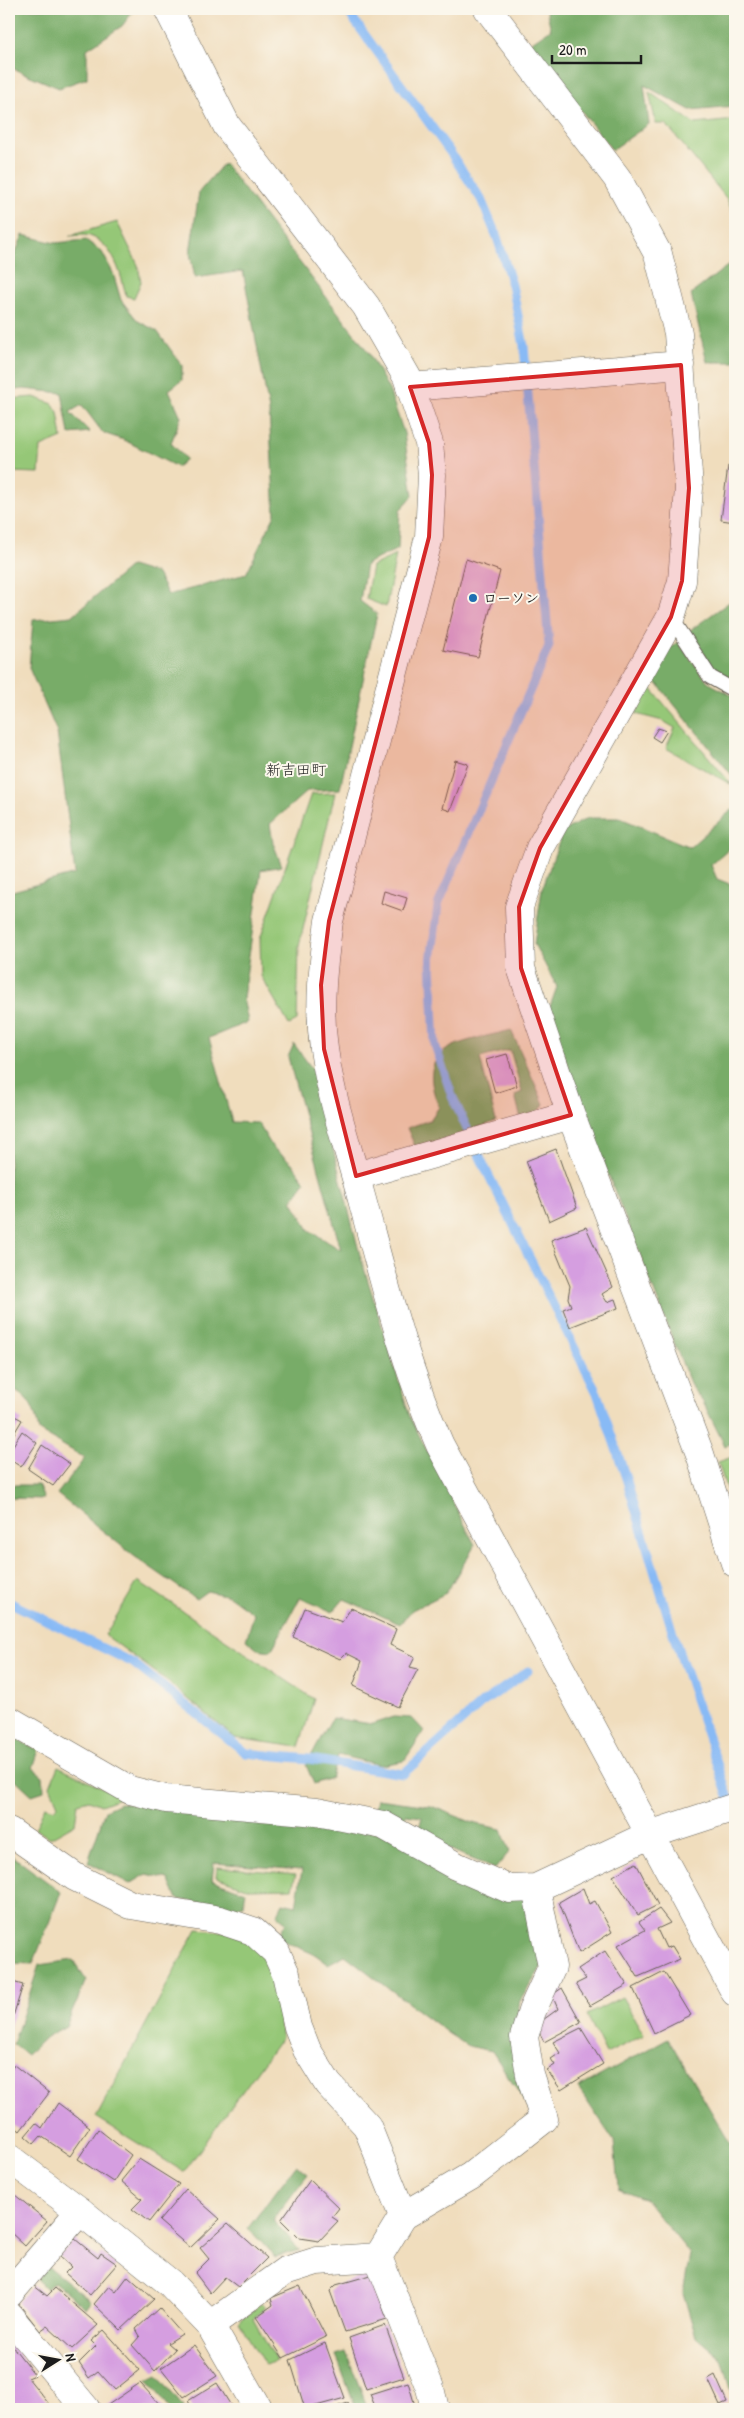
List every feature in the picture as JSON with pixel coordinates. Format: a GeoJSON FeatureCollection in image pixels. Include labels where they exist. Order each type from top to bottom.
{"type":"FeatureCollection","features":[{"type":"Feature","properties":{"kind":"street"},"geometry":{"type":"LineString","coordinates":[[168,9],[227,126],[366,306],[410,386],[429,443],[432,475],[429,537],[329,921],[320,985],[324,1049],[405,1356],[423,1408],[440,1445],[735,1992]]}},
{"type":"Feature","properties":{"kind":"street"},"geometry":{"type":"LineString","coordinates":[[488,9],[617,178],[658,254],[678,333],[689,488],[682,581],[671,617],[540,848],[519,907],[521,968],[571,1116],[700,1454],[735,1562]]}},
{"type":"Feature","properties":{"kind":"street"},"geometry":{"type":"LineString","coordinates":[[410,386],[681,365]]}},
{"type":"Feature","properties":{"kind":"street"},"geometry":{"type":"LineString","coordinates":[[356,1176],[571,1116]]}},
{"type":"Feature","properties":{"kind":"street"},"geometry":{"type":"LineString","coordinates":[[9,1720],[130,1790],[166,1799],[317,1812],[383,1825],[456,1866],[509,1889],[536,1888],[649,1835],[724,1811]]}},
{"type":"Feature","properties":{"kind":"street"},"geometry":{"type":"LineString","coordinates":[[9,1831],[75,1877],[131,1905],[220,1920],[254,1931],[276,1952],[286,1974],[298,2028],[307,2050],[328,2084],[367,2126],[403,2216]]}},
{"type":"Feature","properties":{"kind":"street"},"geometry":{"type":"LineString","coordinates":[[378,2257],[403,2216],[471,2176],[544,2119],[530,2075],[524,2037],[532,2011],[552,1967],[536,1888]]}},
{"type":"Feature","properties":{"kind":"street"},"geometry":{"type":"LineString","coordinates":[[9,2158],[80,2211],[170,2284],[210,2325],[258,2409]]}},
{"type":"Feature","properties":{"kind":"street"},"geometry":{"type":"LineString","coordinates":[[9,2294],[80,2211]]}},
{"type":"Feature","properties":{"kind":"street"},"geometry":{"type":"LineString","coordinates":[[210,2325],[285,2272],[317,2261],[378,2257]]}},
{"type":"Feature","properties":{"kind":"street"},"geometry":{"type":"LineString","coordinates":[[378,2257],[430,2388],[435,2409]]}},
{"type":"Feature","properties":{"kind":"street"},"geometry":{"type":"LineString","coordinates":[[9,2316],[86,2409]]}},
{"type":"Feature","properties":{"kind":"lane"},"geometry":{"type":"LineString","coordinates":[[671,617],[710,677],[735,691]]}},
{"type":"Feature","properties":{"kind":"highlighted area"},"geometry":{"type":"Polygon","coordinates":[[[681,365],[689,488],[682,581],[671,617],[540,848],[519,907],[521,968],[571,1115],[356,1176],[324,1049],[321,985],[329,921],[429,537],[432,475],[429,443],[410,387],[681,365]]]}},
{"type":"Feature","properties":{"kind":"green space"},"geometry":{"type":"Polygon","coordinates":[[[9,9],[135,9],[122,26],[87,49],[87,78],[59,88],[9,67],[9,9]]]}},
{"type":"Feature","properties":{"kind":"green space"},"geometry":{"type":"Polygon","coordinates":[[[546,9],[735,9],[735,106],[690,110],[644,85],[649,124],[612,150],[529,44],[551,29],[546,9]]]}},
{"type":"Feature","properties":{"kind":"green space"},"geometry":{"type":"Polygon","coordinates":[[[649,92],[695,124],[735,120],[735,218],[727,199],[666,124],[656,124],[649,92]]]}},
{"type":"Feature","properties":{"kind":"green space"},"geometry":{"type":"Polygon","coordinates":[[[224,163],[369,353],[389,390],[404,433],[413,496],[400,510],[398,549],[366,564],[360,601],[377,614],[340,789],[307,791],[270,824],[273,843],[282,866],[261,870],[243,998],[248,1022],[209,1038],[232,1122],[258,1123],[273,1148],[292,1163],[305,1182],[292,1200],[309,1230],[341,1250],[288,1057],[294,1044],[313,1070],[360,1255],[410,1417],[475,1545],[446,1593],[412,1610],[400,1624],[344,1599],[333,1612],[300,1598],[271,1651],[257,1649],[246,1640],[254,1614],[229,1596],[207,1591],[196,1599],[134,1556],[57,1494],[85,1458],[39,1431],[33,1410],[27,1399],[9,1387],[9,892],[75,874],[57,732],[29,668],[33,620],[72,616],[131,566],[157,574],[168,595],[246,574],[275,515],[269,410],[243,271],[195,278],[190,253],[199,192],[224,163]]]}},
{"type":"Feature","properties":{"kind":"green space"},"geometry":{"type":"Polygon","coordinates":[[[117,222],[138,265],[141,282],[134,298],[126,296],[119,270],[111,253],[105,246],[90,236],[69,236],[117,222]]]}},
{"type":"Feature","properties":{"kind":"green space"},"geometry":{"type":"Polygon","coordinates":[[[23,235],[55,243],[86,240],[102,252],[113,273],[121,300],[138,321],[157,331],[182,365],[182,380],[169,390],[181,417],[171,443],[186,459],[177,467],[124,440],[103,433],[82,405],[70,412],[90,432],[69,434],[62,393],[24,389],[9,391],[9,268],[23,235]]]}},
{"type":"Feature","properties":{"kind":"green space"},"geometry":{"type":"Polygon","coordinates":[[[730,264],[735,274],[735,362],[707,362],[691,294],[730,264]]]}},
{"type":"Feature","properties":{"kind":"green space"},"geometry":{"type":"Polygon","coordinates":[[[34,397],[53,404],[58,412],[62,438],[41,447],[39,473],[9,472],[9,399],[34,397]]]}},
{"type":"Feature","properties":{"kind":"green space"},"geometry":{"type":"Polygon","coordinates":[[[396,555],[386,607],[366,599],[372,566],[396,555]]]}},
{"type":"Feature","properties":{"kind":"green space"},"geometry":{"type":"Polygon","coordinates":[[[735,598],[735,683],[715,671],[689,631],[735,598]]]}},
{"type":"Feature","properties":{"kind":"green space"},"geometry":{"type":"Polygon","coordinates":[[[678,642],[709,683],[735,697],[735,779],[655,681],[666,651],[678,642]]]}},
{"type":"Feature","properties":{"kind":"green space"},"geometry":{"type":"Polygon","coordinates":[[[649,686],[732,785],[666,748],[675,728],[663,721],[636,714],[649,686]]]}},
{"type":"Feature","properties":{"kind":"green space"},"geometry":{"type":"Polygon","coordinates":[[[335,793],[299,946],[297,1021],[289,1025],[261,976],[260,939],[311,794],[335,793]]]}},
{"type":"Feature","properties":{"kind":"green space"},"geometry":{"type":"Polygon","coordinates":[[[735,807],[735,844],[711,865],[717,879],[735,886],[735,1442],[725,1446],[703,1402],[692,1388],[601,1156],[548,1012],[557,987],[534,944],[542,889],[563,831],[588,818],[620,818],[690,847],[735,807]]]}},
{"type":"Feature","properties":{"kind":"green space"},"geometry":{"type":"Polygon","coordinates":[[[511,1030],[544,1104],[538,1113],[521,1119],[515,1095],[522,1092],[510,1050],[480,1058],[496,1121],[417,1151],[407,1128],[430,1120],[439,1107],[432,1086],[432,1070],[438,1058],[447,1049],[460,1043],[511,1030]]]}},
{"type":"Feature","properties":{"kind":"green space"},"geometry":{"type":"Polygon","coordinates":[[[735,1456],[735,1517],[718,1462],[735,1456]]]}},
{"type":"Feature","properties":{"kind":"green space"},"geometry":{"type":"Polygon","coordinates":[[[9,1485],[38,1485],[44,1499],[9,1498],[9,1485]]]}},
{"type":"Feature","properties":{"kind":"green space"},"geometry":{"type":"Polygon","coordinates":[[[138,1581],[314,1699],[299,1747],[235,1738],[162,1677],[105,1635],[138,1581]]]}},
{"type":"Feature","properties":{"kind":"green space"},"geometry":{"type":"Polygon","coordinates":[[[394,1717],[412,1718],[424,1731],[404,1761],[380,1765],[338,1755],[331,1778],[314,1784],[306,1765],[332,1718],[372,1724],[394,1717]]]}},
{"type":"Feature","properties":{"kind":"green space"},"geometry":{"type":"Polygon","coordinates":[[[9,1736],[39,1750],[33,1768],[43,1776],[44,1791],[32,1795],[16,1780],[9,1778],[9,1736]]]}},
{"type":"Feature","properties":{"kind":"green space"},"geometry":{"type":"Polygon","coordinates":[[[58,1766],[122,1797],[101,1805],[89,1800],[78,1803],[75,1824],[50,1838],[35,1829],[45,1806],[55,1809],[58,1805],[50,1786],[58,1766]]]}},
{"type":"Feature","properties":{"kind":"green space"},"geometry":{"type":"Polygon","coordinates":[[[377,1799],[431,1806],[476,1824],[501,1829],[510,1851],[495,1869],[417,1835],[422,1817],[406,1815],[398,1825],[373,1816],[377,1799]]]}},
{"type":"Feature","properties":{"kind":"green space"},"geometry":{"type":"Polygon","coordinates":[[[120,1803],[379,1832],[528,1896],[544,1963],[520,2001],[512,2039],[531,2112],[492,2051],[468,2046],[449,2034],[345,1955],[328,1964],[316,1955],[277,1938],[286,1922],[277,1915],[283,1903],[296,1906],[302,1870],[214,1863],[212,1880],[246,1892],[243,1905],[232,1908],[177,1899],[168,1879],[147,1874],[130,1884],[88,1862],[105,1810],[120,1803]]]}},
{"type":"Feature","properties":{"kind":"green space"},"geometry":{"type":"Polygon","coordinates":[[[11,1855],[61,1892],[33,1964],[9,1963],[9,1858],[11,1855]]]}},
{"type":"Feature","properties":{"kind":"green space"},"geometry":{"type":"Polygon","coordinates":[[[217,1867],[296,1874],[292,1888],[250,1889],[216,1877],[217,1867]]]}},
{"type":"Feature","properties":{"kind":"green space"},"geometry":{"type":"Polygon","coordinates":[[[197,1929],[228,1932],[251,1942],[270,1965],[280,1999],[281,2038],[184,2172],[96,2117],[197,1929]]]}},
{"type":"Feature","properties":{"kind":"green space"},"geometry":{"type":"Polygon","coordinates":[[[73,1960],[86,1980],[66,2026],[46,2037],[27,2055],[13,2044],[39,1965],[73,1960]]]}},
{"type":"Feature","properties":{"kind":"green space"},"geometry":{"type":"Polygon","coordinates":[[[622,1997],[644,2035],[606,2054],[587,2015],[622,1997]]]}},
{"type":"Feature","properties":{"kind":"green space"},"geometry":{"type":"Polygon","coordinates":[[[668,2038],[735,2152],[735,2402],[722,2359],[696,2337],[683,2293],[690,2254],[645,2199],[618,2188],[614,2141],[578,2088],[668,2038]]]}},
{"type":"Feature","properties":{"kind":"green space"},"geometry":{"type":"Polygon","coordinates":[[[296,2165],[308,2174],[273,2220],[300,2250],[275,2257],[248,2228],[296,2165]]]}},
{"type":"Feature","properties":{"kind":"green space"},"geometry":{"type":"Polygon","coordinates":[[[47,2266],[91,2301],[86,2308],[54,2282],[46,2289],[37,2280],[47,2266]]]}},
{"type":"Feature","properties":{"kind":"green space"},"geometry":{"type":"Polygon","coordinates":[[[261,2303],[266,2307],[253,2319],[276,2361],[265,2365],[239,2322],[261,2303]]]}},
{"type":"Feature","properties":{"kind":"green space"},"geometry":{"type":"Polygon","coordinates":[[[346,2352],[368,2409],[356,2409],[336,2355],[346,2352]]]}},
{"type":"Feature","properties":{"kind":"green space"},"geometry":{"type":"Polygon","coordinates":[[[157,2375],[185,2409],[171,2409],[147,2380],[157,2375]]]}},
{"type":"Feature","properties":{"kind":"building"},"geometry":{"type":"Polygon","coordinates":[[[728,466],[735,467],[735,522],[721,520],[728,466]]]}},
{"type":"Feature","properties":{"kind":"building"},"geometry":{"type":"Polygon","coordinates":[[[466,559],[500,571],[478,657],[443,650],[466,559]]]}},
{"type":"Feature","properties":{"kind":"building"},"geometry":{"type":"Polygon","coordinates":[[[658,728],[667,731],[660,742],[652,737],[658,728]]]}},
{"type":"Feature","properties":{"kind":"building"},"geometry":{"type":"Polygon","coordinates":[[[455,760],[468,764],[450,811],[442,808],[455,760]]]}},
{"type":"Feature","properties":{"kind":"building"},"geometry":{"type":"Polygon","coordinates":[[[384,891],[407,898],[403,911],[381,903],[384,891]]]}},
{"type":"Feature","properties":{"kind":"building"},"geometry":{"type":"Polygon","coordinates":[[[507,1054],[517,1086],[495,1093],[486,1060],[507,1054]]]}},
{"type":"Feature","properties":{"kind":"building"},"geometry":{"type":"Polygon","coordinates":[[[556,1149],[577,1208],[549,1221],[526,1161],[556,1149]]]}},
{"type":"Feature","properties":{"kind":"building"},"geometry":{"type":"Polygon","coordinates":[[[586,1227],[613,1287],[602,1294],[607,1302],[615,1299],[618,1308],[570,1327],[563,1309],[571,1306],[568,1298],[570,1286],[551,1240],[586,1227]]]}},
{"type":"Feature","properties":{"kind":"building"},"geometry":{"type":"Polygon","coordinates":[[[9,1413],[22,1420],[9,1442],[9,1413]]]}},
{"type":"Feature","properties":{"kind":"building"},"geometry":{"type":"Polygon","coordinates":[[[22,1431],[37,1443],[21,1467],[9,1459],[9,1452],[22,1431]]]}},
{"type":"Feature","properties":{"kind":"building"},"geometry":{"type":"Polygon","coordinates":[[[42,1445],[70,1464],[53,1486],[28,1469],[42,1445]]]}},
{"type":"Feature","properties":{"kind":"building"},"geometry":{"type":"Polygon","coordinates":[[[305,1608],[342,1622],[351,1608],[396,1629],[390,1645],[415,1657],[410,1667],[418,1669],[398,1707],[353,1686],[362,1661],[346,1653],[340,1659],[293,1637],[305,1608]]]}},
{"type":"Feature","properties":{"kind":"building"},"geometry":{"type":"Polygon","coordinates":[[[636,1863],[658,1905],[638,1915],[613,1876],[636,1863]]]}},
{"type":"Feature","properties":{"kind":"building"},"geometry":{"type":"Polygon","coordinates":[[[583,1888],[589,1904],[595,1901],[612,1932],[579,1953],[559,1902],[583,1888]]]}},
{"type":"Feature","properties":{"kind":"building"},"geometry":{"type":"Polygon","coordinates":[[[659,1909],[670,1923],[657,1929],[666,1948],[672,1946],[680,1959],[638,1977],[618,1945],[645,1930],[639,1922],[659,1909]]]}},
{"type":"Feature","properties":{"kind":"building"},"geometry":{"type":"Polygon","coordinates":[[[605,1951],[627,1985],[590,2006],[576,1984],[586,1979],[578,1969],[605,1951]]]}},
{"type":"Feature","properties":{"kind":"building"},"geometry":{"type":"Polygon","coordinates":[[[664,1972],[690,2015],[654,2033],[633,1988],[664,1972]]]}},
{"type":"Feature","properties":{"kind":"building"},"geometry":{"type":"Polygon","coordinates":[[[9,1981],[23,1985],[9,2029],[9,1981]]]}},
{"type":"Feature","properties":{"kind":"building"},"geometry":{"type":"Polygon","coordinates":[[[562,1988],[581,2022],[544,2042],[536,2025],[558,2009],[552,1995],[562,1988]]]}},
{"type":"Feature","properties":{"kind":"building"},"geometry":{"type":"Polygon","coordinates":[[[581,2028],[603,2064],[561,2090],[547,2070],[555,2065],[551,2059],[560,2053],[553,2042],[581,2028]]]}},
{"type":"Feature","properties":{"kind":"building"},"geometry":{"type":"Polygon","coordinates":[[[14,2065],[49,2093],[20,2131],[9,2122],[9,2113],[14,2104],[9,2100],[9,2073],[14,2065]]]}},
{"type":"Feature","properties":{"kind":"building"},"geometry":{"type":"Polygon","coordinates":[[[58,2103],[90,2127],[70,2156],[41,2136],[34,2144],[25,2136],[36,2123],[42,2128],[58,2103]]]}},
{"type":"Feature","properties":{"kind":"building"},"geometry":{"type":"Polygon","coordinates":[[[98,2129],[131,2155],[113,2182],[78,2159],[98,2129]]]}},
{"type":"Feature","properties":{"kind":"building"},"geometry":{"type":"Polygon","coordinates":[[[139,2159],[179,2184],[149,2222],[132,2209],[142,2199],[121,2181],[139,2159]]]}},
{"type":"Feature","properties":{"kind":"building"},"geometry":{"type":"Polygon","coordinates":[[[310,2180],[339,2208],[332,2217],[338,2221],[319,2241],[299,2238],[281,2220],[310,2180]]]}},
{"type":"Feature","properties":{"kind":"building"},"geometry":{"type":"Polygon","coordinates":[[[186,2189],[220,2219],[190,2248],[159,2221],[186,2189]]]}},
{"type":"Feature","properties":{"kind":"building"},"geometry":{"type":"Polygon","coordinates":[[[9,2190],[47,2221],[25,2246],[9,2231],[9,2190]]]}},
{"type":"Feature","properties":{"kind":"building"},"geometry":{"type":"Polygon","coordinates":[[[228,2223],[267,2258],[238,2287],[225,2277],[210,2293],[195,2273],[209,2259],[200,2248],[228,2223]]]}},
{"type":"Feature","properties":{"kind":"building"},"geometry":{"type":"Polygon","coordinates":[[[75,2239],[98,2258],[101,2253],[117,2264],[90,2295],[65,2273],[71,2267],[59,2256],[75,2239]]]}},
{"type":"Feature","properties":{"kind":"building"},"geometry":{"type":"Polygon","coordinates":[[[371,2275],[387,2319],[345,2332],[330,2291],[336,2285],[371,2275]]]}},
{"type":"Feature","properties":{"kind":"building"},"geometry":{"type":"Polygon","coordinates":[[[128,2276],[154,2299],[121,2330],[94,2304],[109,2286],[116,2292],[128,2276]]]}},
{"type":"Feature","properties":{"kind":"building"},"geometry":{"type":"Polygon","coordinates":[[[33,2285],[47,2296],[55,2288],[98,2325],[72,2349],[47,2326],[40,2331],[18,2303],[33,2285]]]}},
{"type":"Feature","properties":{"kind":"building"},"geometry":{"type":"Polygon","coordinates":[[[300,2286],[326,2337],[283,2358],[256,2317],[273,2305],[271,2298],[300,2286]]]}},
{"type":"Feature","properties":{"kind":"building"},"geometry":{"type":"Polygon","coordinates":[[[159,2308],[182,2334],[168,2343],[175,2349],[155,2371],[132,2345],[140,2336],[136,2329],[159,2308]]]}},
{"type":"Feature","properties":{"kind":"building"},"geometry":{"type":"Polygon","coordinates":[[[385,2325],[404,2377],[366,2389],[349,2338],[385,2325]]]}},
{"type":"Feature","properties":{"kind":"building"},"geometry":{"type":"Polygon","coordinates":[[[104,2330],[140,2370],[115,2390],[98,2371],[89,2378],[79,2363],[96,2346],[91,2341],[104,2330]]]}},
{"type":"Feature","properties":{"kind":"building"},"geometry":{"type":"Polygon","coordinates":[[[9,2342],[35,2375],[28,2378],[49,2404],[42,2409],[14,2409],[9,2402],[9,2342]]]}},
{"type":"Feature","properties":{"kind":"building"},"geometry":{"type":"Polygon","coordinates":[[[325,2343],[345,2398],[305,2409],[290,2360],[325,2343]]]}},
{"type":"Feature","properties":{"kind":"building"},"geometry":{"type":"Polygon","coordinates":[[[194,2345],[217,2376],[184,2397],[161,2368],[194,2345]]]}},
{"type":"Feature","properties":{"kind":"building"},"geometry":{"type":"Polygon","coordinates":[[[715,2375],[727,2402],[720,2405],[708,2379],[715,2375]]]}},
{"type":"Feature","properties":{"kind":"building"},"geometry":{"type":"Polygon","coordinates":[[[408,2382],[416,2409],[376,2409],[370,2394],[408,2382]]]}},
{"type":"Feature","properties":{"kind":"building"},"geometry":{"type":"Polygon","coordinates":[[[140,2383],[164,2409],[102,2409],[140,2383]]]}},
{"type":"Feature","properties":{"kind":"building"},"geometry":{"type":"Polygon","coordinates":[[[217,2383],[233,2409],[193,2409],[188,2401],[217,2383]]]}},
{"type":"Feature","properties":{"kind":"building"},"geometry":{"type":"Polygon","coordinates":[[[348,2403],[350,2409],[330,2409],[348,2403]]]}},
{"type":"Feature","properties":{"kind":"waterway"},"geometry":{"type":"LineString","coordinates":[[346,9],[450,152],[481,199],[497,237],[512,285],[524,346],[549,646],[438,905],[431,962],[435,1045],[452,1096],[487,1172],[597,1393],[626,1478],[676,1643],[731,1804]]}},
{"type":"Feature","properties":{"kind":"waterway"},"geometry":{"type":"LineString","coordinates":[[9,1602],[133,1663],[246,1753],[309,1759],[403,1774],[482,1703],[528,1671]]}},
{"type":"Feature","properties":{"kind":"place","name":"ローソン"},"geometry":{"type":"Point","coordinates":[473,598]}},
{"type":"Feature","properties":{"kind":"district","name":"新吉田町"},"geometry":{"type":"Point","coordinates":[296,770]}}]}
